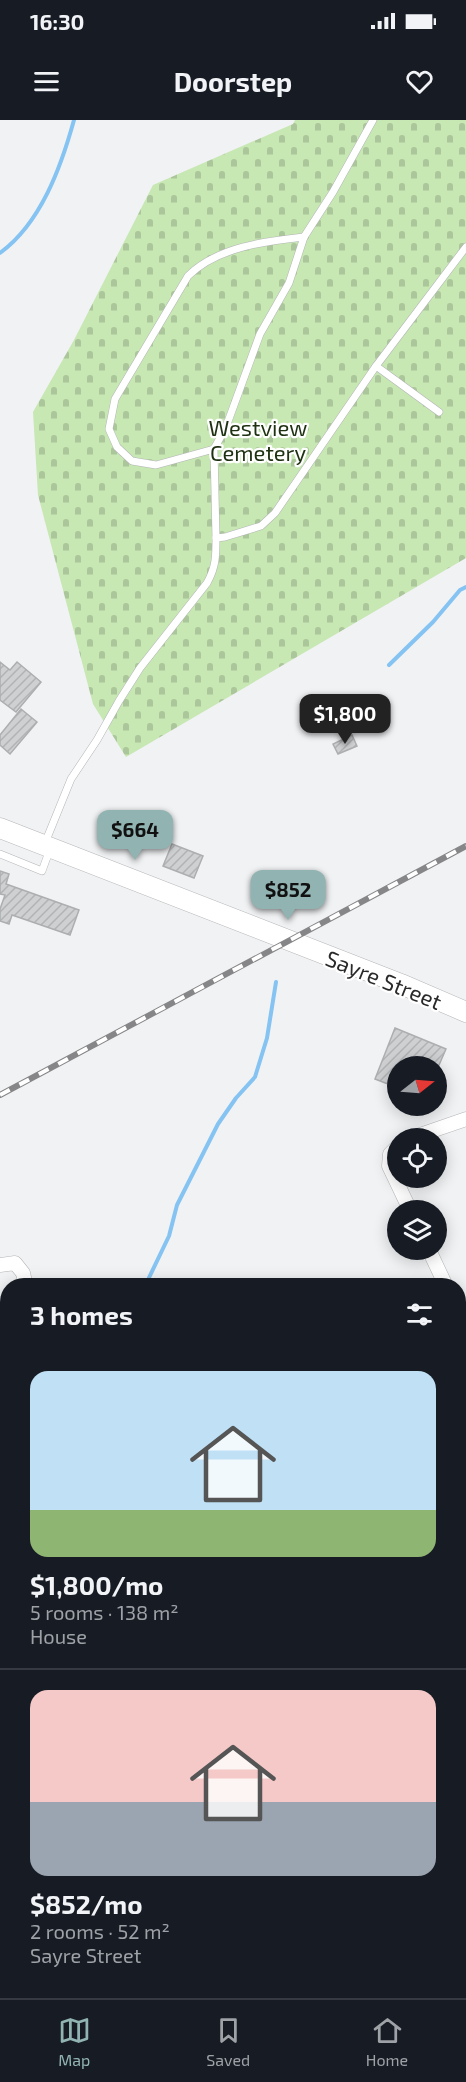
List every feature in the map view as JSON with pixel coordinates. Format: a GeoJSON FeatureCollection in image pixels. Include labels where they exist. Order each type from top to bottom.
{"type":"FeatureCollection","features":[{"type":"Feature","properties":{"kind":"main road","name":"Sayre Street"},"geometry":{"type":"LineString","coordinates":[[1,830],[401,984],[466,1012]]}},
{"type":"Feature","properties":{"kind":"street"},"geometry":{"type":"LineString","coordinates":[[440,1128],[466,1119]]}},
{"type":"Feature","properties":{"kind":"street"},"geometry":{"type":"LineString","coordinates":[[434,1260],[442,1278]]}},
{"type":"Feature","properties":{"kind":"street"},"geometry":{"type":"LineString","coordinates":[[0,1265],[15,1263],[24,1278]]}},
{"type":"Feature","properties":{"kind":"lane"},"geometry":{"type":"LineString","coordinates":[[0,854],[42,871],[47,847],[71,779],[140,668],[207,583],[213,572],[216,561],[214,449],[226,427],[260,334],[289,282],[304,237],[339,182],[373,120]]}},
{"type":"Feature","properties":{"kind":"lane"},"geometry":{"type":"LineString","coordinates":[[214,449],[156,465],[132,461],[117,447],[109,429],[115,399],[188,276],[200,264],[271,240],[304,237]]}},
{"type":"Feature","properties":{"kind":"lane"},"geometry":{"type":"LineString","coordinates":[[216,538],[261,526],[275,513],[376,366],[466,247]]}},
{"type":"Feature","properties":{"kind":"lane"},"geometry":{"type":"LineString","coordinates":[[376,366],[440,412]]}},
{"type":"Feature","properties":{"kind":"green space","name":"Westview Cemetery"},"geometry":{"type":"Polygon","coordinates":[[[295,120],[466,120],[466,558],[126,757],[93,704],[38,495],[33,412],[74,340],[153,185],[293,124],[295,120]]]}},
{"type":"Feature","properties":{"kind":"building"},"geometry":{"type":"Polygon","coordinates":[[[0,662],[10,670],[17,662],[41,682],[16,712],[0,700],[0,662]]]}},
{"type":"Feature","properties":{"kind":"building"},"geometry":{"type":"Polygon","coordinates":[[[21,709],[37,722],[10,754],[0,745],[0,735],[21,709]]]}},
{"type":"Feature","properties":{"kind":"building"},"geometry":{"type":"Polygon","coordinates":[[[352,735],[357,746],[338,754],[333,744],[352,735]]]}},
{"type":"Feature","properties":{"kind":"building"},"geometry":{"type":"Polygon","coordinates":[[[172,844],[203,856],[194,878],[163,866],[172,844]]]}},
{"type":"Feature","properties":{"kind":"building"},"geometry":{"type":"Polygon","coordinates":[[[0,871],[9,874],[6,884],[79,910],[70,935],[12,915],[9,924],[0,921],[0,909],[5,895],[0,894],[0,871]]]}},
{"type":"Feature","properties":{"kind":"building"},"geometry":{"type":"Polygon","coordinates":[[[395,1028],[446,1049],[443,1056],[387,1056],[387,1084],[375,1079],[395,1028]]]}},
{"type":"Feature","properties":{"kind":"waterway"},"geometry":{"type":"LineString","coordinates":[[0,253],[27,226],[48,193],[74,120]]}},
{"type":"Feature","properties":{"kind":"waterway"},"geometry":{"type":"LineString","coordinates":[[389,665],[433,622],[460,590],[466,587]]}},
{"type":"Feature","properties":{"kind":"waterway"},"geometry":{"type":"LineString","coordinates":[[149,1278],[169,1236],[177,1205],[218,1124],[236,1098],[255,1077],[267,1038],[276,982]]}},
{"type":"Feature","properties":{"kind":"railway"},"geometry":{"type":"LineString","coordinates":[[0,1095],[466,846]]}}]}
